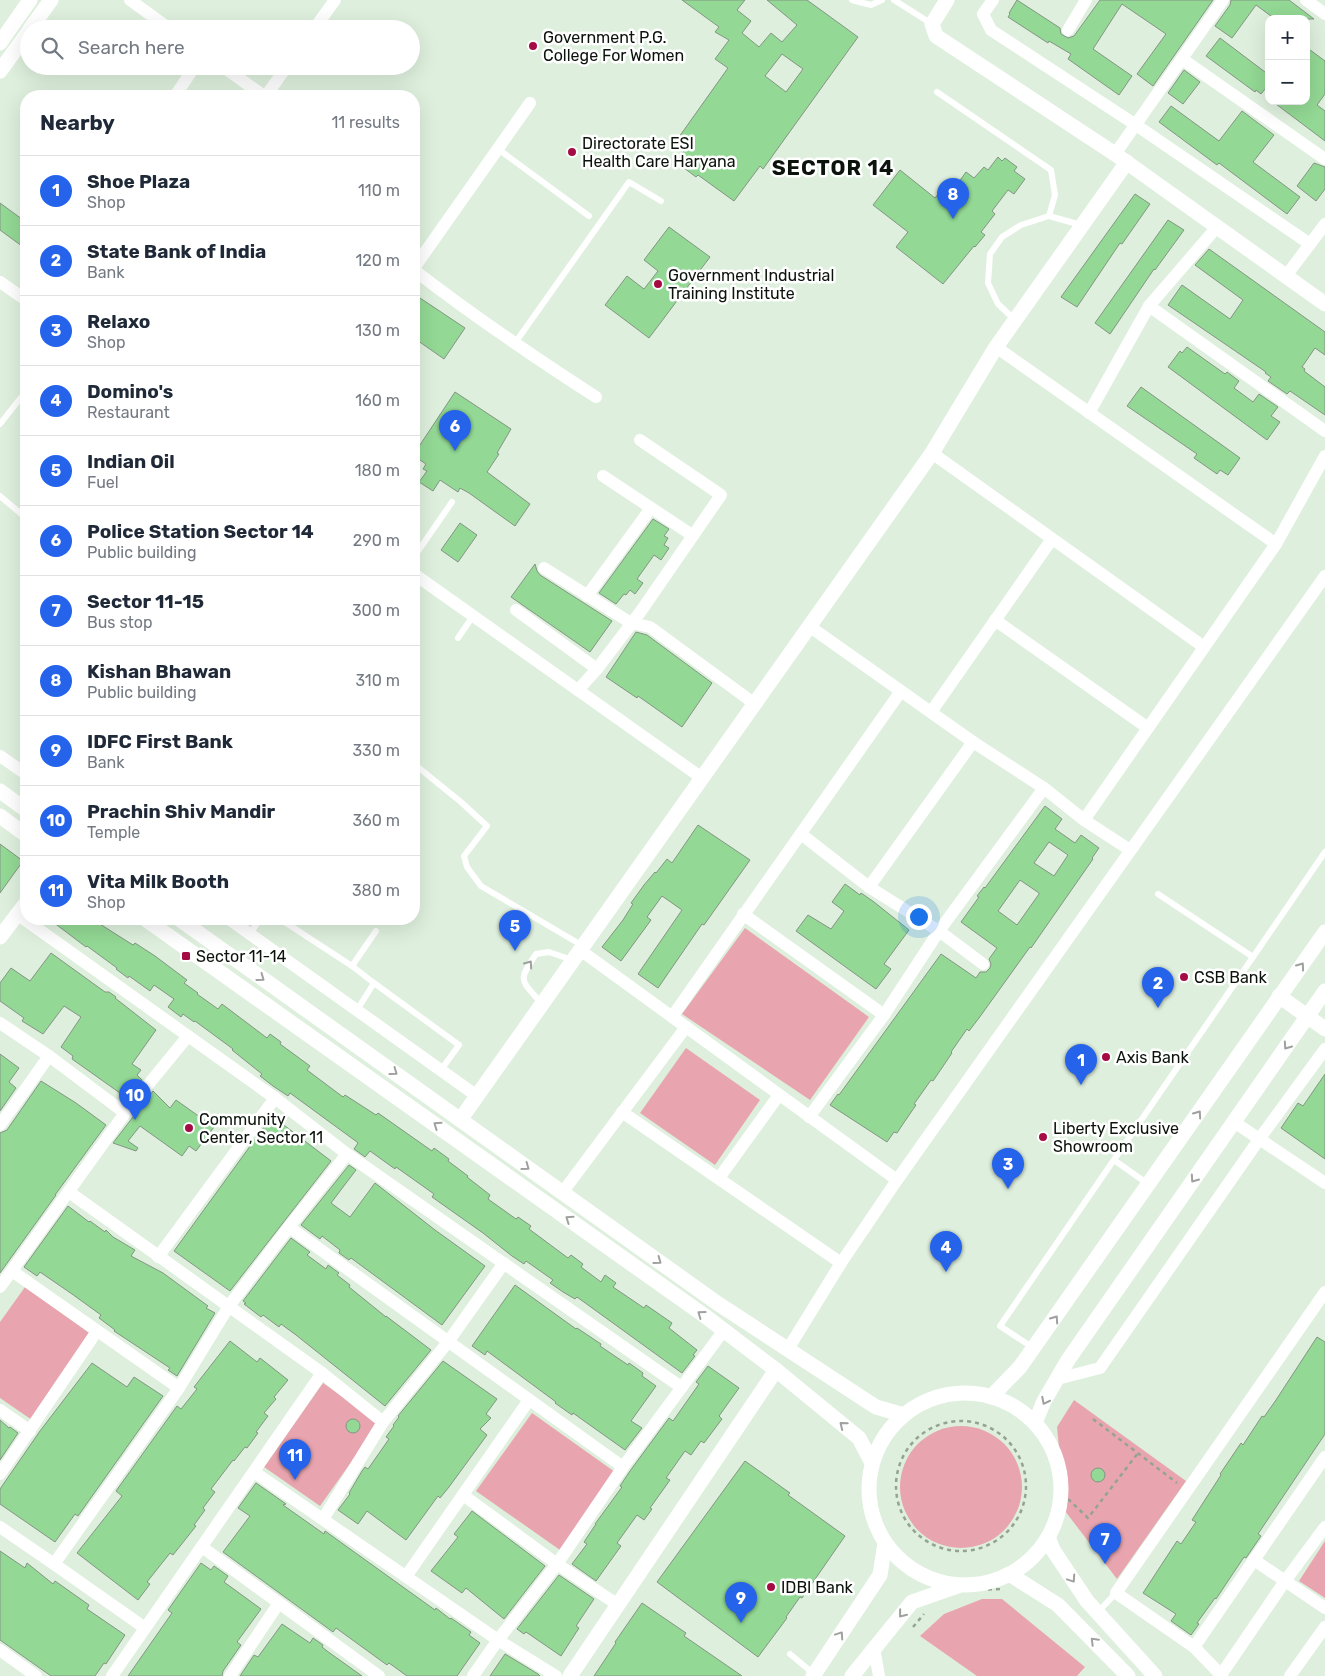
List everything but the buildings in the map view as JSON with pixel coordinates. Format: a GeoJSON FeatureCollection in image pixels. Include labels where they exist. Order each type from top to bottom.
{"type":"FeatureCollection","features":[{"type":"Feature","properties":{"kind":"street"},"geometry":{"type":"LineString","coordinates":[[0,43],[30,0]]}},
{"type":"Feature","properties":{"kind":"street"},"geometry":{"type":"LineString","coordinates":[[36,20],[50,0]]}},
{"type":"Feature","properties":{"kind":"street"},"geometry":{"type":"LineString","coordinates":[[130,0],[158,20]]}},
{"type":"Feature","properties":{"kind":"street"},"geometry":{"type":"LineString","coordinates":[[321,20],[335,0]]}},
{"type":"Feature","properties":{"kind":"street"},"geometry":{"type":"LineString","coordinates":[[947,0],[932,24],[936,36],[1121,158],[1325,304]]}},
{"type":"Feature","properties":{"kind":"street"},"geometry":{"type":"LineString","coordinates":[[993,0],[983,14],[990,30],[1136,125],[1310,244]]}},
{"type":"Feature","properties":{"kind":"street"},"geometry":{"type":"LineString","coordinates":[[1068,30],[1086,0]]}},
{"type":"Feature","properties":{"kind":"street"},"geometry":{"type":"LineString","coordinates":[[460,1120],[932,453],[996,347],[1082,225],[1121,158],[1136,125],[1223,0]]}},
{"type":"Feature","properties":{"kind":"street"},"geometry":{"type":"LineString","coordinates":[[1306,0],[1325,14]]}},
{"type":"Feature","properties":{"kind":"street"},"geometry":{"type":"LineString","coordinates":[[0,71],[20,43]]}},
{"type":"Feature","properties":{"kind":"street"},"geometry":{"type":"LineString","coordinates":[[1182,59],[1325,159]]}},
{"type":"Feature","properties":{"kind":"street"},"geometry":{"type":"LineString","coordinates":[[179,90],[189,75]]}},
{"type":"Feature","properties":{"kind":"street"},"geometry":{"type":"LineString","coordinates":[[235,75],[256,90]]}},
{"type":"Feature","properties":{"kind":"street"},"geometry":{"type":"LineString","coordinates":[[269,90],[280,75]]}},
{"type":"Feature","properties":{"kind":"street"},"geometry":{"type":"LineString","coordinates":[[420,260],[530,103]]}},
{"type":"Feature","properties":{"kind":"street"},"geometry":{"type":"LineString","coordinates":[[1286,276],[1325,224]]}},
{"type":"Feature","properties":{"kind":"street"},"geometry":{"type":"LineString","coordinates":[[1089,413],[1149,306],[1217,227]]}},
{"type":"Feature","properties":{"kind":"street"},"geometry":{"type":"LineString","coordinates":[[420,274],[515,343],[596,397]]}},
{"type":"Feature","properties":{"kind":"street"},"geometry":{"type":"LineString","coordinates":[[0,282],[20,296]]}},
{"type":"Feature","properties":{"kind":"street"},"geometry":{"type":"LineString","coordinates":[[1149,306],[1325,431]]}},
{"type":"Feature","properties":{"kind":"street"},"geometry":{"type":"LineString","coordinates":[[996,347],[1276,544]]}},
{"type":"Feature","properties":{"kind":"street"},"geometry":{"type":"LineString","coordinates":[[578,690],[597,669],[641,611],[721,495],[640,440]]}},
{"type":"Feature","properties":{"kind":"street"},"geometry":{"type":"LineString","coordinates":[[932,453],[1204,647]]}},
{"type":"Feature","properties":{"kind":"street"},"geometry":{"type":"LineString","coordinates":[[1084,820],[1276,544],[1325,456]]}},
{"type":"Feature","properties":{"kind":"street"},"geometry":{"type":"LineString","coordinates":[[603,476],[692,536]]}},
{"type":"Feature","properties":{"kind":"street"},"geometry":{"type":"LineString","coordinates":[[587,596],[651,508]]}},
{"type":"Feature","properties":{"kind":"street"},"geometry":{"type":"LineString","coordinates":[[931,712],[1052,538]]}},
{"type":"Feature","properties":{"kind":"street"},"geometry":{"type":"LineString","coordinates":[[544,568],[631,623],[650,627],[755,704]]}},
{"type":"Feature","properties":{"kind":"street"},"geometry":{"type":"LineString","coordinates":[[788,1349],[841,1263],[898,1180],[1325,576]]}},
{"type":"Feature","properties":{"kind":"street"},"geometry":{"type":"LineString","coordinates":[[420,578],[702,778]]}},
{"type":"Feature","properties":{"kind":"street"},"geometry":{"type":"LineString","coordinates":[[516,610],[597,669]]}},
{"type":"Feature","properties":{"kind":"street"},"geometry":{"type":"LineString","coordinates":[[995,620],[1148,728]]}},
{"type":"Feature","properties":{"kind":"street"},"geometry":{"type":"LineString","coordinates":[[809,626],[973,742],[1044,788],[1084,820],[1130,850]]}},
{"type":"Feature","properties":{"kind":"street"},"geometry":{"type":"LineString","coordinates":[[672,1017],[901,691]]}},
{"type":"Feature","properties":{"kind":"street"},"geometry":{"type":"LineString","coordinates":[[869,887],[973,742]]}},
{"type":"Feature","properties":{"kind":"street"},"geometry":{"type":"LineString","coordinates":[[0,756],[20,770]]}},
{"type":"Feature","properties":{"kind":"street"},"geometry":{"type":"LineString","coordinates":[[809,1117],[884,1015],[939,931],[1044,788]]}},
{"type":"Feature","properties":{"kind":"street"},"geometry":{"type":"LineString","coordinates":[[0,791],[20,806]]}},
{"type":"Feature","properties":{"kind":"street"},"geometry":{"type":"LineString","coordinates":[[0,816],[20,831]]}},
{"type":"Feature","properties":{"kind":"street"},"geometry":{"type":"LineString","coordinates":[[801,834],[869,887],[939,931],[982,964]]}},
{"type":"Feature","properties":{"kind":"street"},"geometry":{"type":"LineString","coordinates":[[0,937],[20,911]]}},
{"type":"Feature","properties":{"kind":"street"},"geometry":{"type":"LineString","coordinates":[[743,914],[884,1015]]}},
{"type":"Feature","properties":{"kind":"street"},"geometry":{"type":"LineString","coordinates":[[44,925],[188,1036],[347,1154],[681,1387]]}},
{"type":"Feature","properties":{"kind":"street"},"geometry":{"type":"LineString","coordinates":[[153,925],[724,1330],[859,1438],[872,1462]]}},
{"type":"Feature","properties":{"kind":"street"},"geometry":{"type":"LineString","coordinates":[[187,925],[717,1303],[876,1407],[904,1415]]}},
{"type":"Feature","properties":{"kind":"street"},"geometry":{"type":"LineString","coordinates":[[237,925],[478,1096]]}},
{"type":"Feature","properties":{"kind":"street"},"geometry":{"type":"LineString","coordinates":[[991,1397],[1020,1368],[1325,932]]}},
{"type":"Feature","properties":{"kind":"street"},"geometry":{"type":"LineString","coordinates":[[579,952],[898,1180]]}},
{"type":"Feature","properties":{"kind":"street"},"geometry":{"type":"LineString","coordinates":[[1035,1423],[1044,1401],[1074,1352],[1325,991]]}},
{"type":"Feature","properties":{"kind":"street"},"geometry":{"type":"LineString","coordinates":[[1279,996],[1325,1029]]}},
{"type":"Feature","properties":{"kind":"street"},"geometry":{"type":"LineString","coordinates":[[0,1023],[49,1056],[125,1113]]}},
{"type":"Feature","properties":{"kind":"street"},"geometry":{"type":"LineString","coordinates":[[562,1193],[686,1027]]}},
{"type":"Feature","properties":{"kind":"street"},"geometry":{"type":"LineString","coordinates":[[0,1287],[125,1113],[188,1036]]}},
{"type":"Feature","properties":{"kind":"street"},"geometry":{"type":"LineString","coordinates":[[1057,1380],[1100,1368],[1260,1138],[1325,1049]]}},
{"type":"Feature","properties":{"kind":"street"},"geometry":{"type":"LineString","coordinates":[[0,1125],[49,1056]]}},
{"type":"Feature","properties":{"kind":"street"},"geometry":{"type":"LineString","coordinates":[[718,1178],[779,1096]]}},
{"type":"Feature","properties":{"kind":"street"},"geometry":{"type":"LineString","coordinates":[[158,1257],[274,1098]]}},
{"type":"Feature","properties":{"kind":"street"},"geometry":{"type":"LineString","coordinates":[[622,1112],[841,1263]]}},
{"type":"Feature","properties":{"kind":"street"},"geometry":{"type":"LineString","coordinates":[[1234,1122],[1325,1183]]}},
{"type":"Feature","properties":{"kind":"street"},"geometry":{"type":"LineString","coordinates":[[54,1564],[179,1388],[229,1306],[347,1154]]}},
{"type":"Feature","properties":{"kind":"street"},"geometry":{"type":"LineString","coordinates":[[69,1192],[322,1374],[383,1422]]}},
{"type":"Feature","properties":{"kind":"street"},"geometry":{"type":"LineString","coordinates":[[289,1227],[623,1467]]}},
{"type":"Feature","properties":{"kind":"street"},"geometry":{"type":"LineString","coordinates":[[323,1519],[383,1422],[448,1342],[504,1263]]}},
{"type":"Feature","properties":{"kind":"street"},"geometry":{"type":"LineString","coordinates":[[12,1271],[179,1388]]}},
{"type":"Feature","properties":{"kind":"street"},"geometry":{"type":"LineString","coordinates":[[1325,1292],[1116,1593],[1194,1647],[1222,1676],[1285,1581],[1325,1527]]}},
{"type":"Feature","properties":{"kind":"street"},"geometry":{"type":"LineString","coordinates":[[473,1676],[498,1640],[557,1564],[623,1467],[724,1330]]}},
{"type":"Feature","properties":{"kind":"street"},"geometry":{"type":"LineString","coordinates":[[0,1474],[97,1331]]}},
{"type":"Feature","properties":{"kind":"street"},"geometry":{"type":"LineString","coordinates":[[570,1676],[776,1370]]}},
{"type":"Feature","properties":{"kind":"street"},"geometry":{"type":"LineString","coordinates":[[112,1676],[322,1374]]}},
{"type":"Feature","properties":{"kind":"street"},"geometry":{"type":"LineString","coordinates":[[962,1588],[930,1579],[905,1564],[885,1543],[875,1524],[870,1504],[868,1483],[872,1462],[890,1429],[904,1415],[919,1405],[936,1398],[954,1394],[973,1394],[991,1397],[1015,1407],[1035,1423],[1048,1440],[1056,1458],[1061,1478],[1061,1498],[1057,1518],[1048,1537],[1009,1582]]}},
{"type":"Feature","properties":{"kind":"street"},"geometry":{"type":"LineString","coordinates":[[406,1576],[529,1400]]}},
{"type":"Feature","properties":{"kind":"street"},"geometry":{"type":"LineString","coordinates":[[0,1410],[30,1431]]}},
{"type":"Feature","properties":{"kind":"street"},"geometry":{"type":"LineString","coordinates":[[1194,1647],[1325,1457]]}},
{"type":"Feature","properties":{"kind":"street"},"geometry":{"type":"LineString","coordinates":[[254,1472],[498,1640],[556,1676]]}},
{"type":"Feature","properties":{"kind":"street"},"geometry":{"type":"LineString","coordinates":[[463,1495],[557,1564],[618,1605]]}},
{"type":"Feature","properties":{"kind":"street"},"geometry":{"type":"LineString","coordinates":[[0,1527],[145,1628]]}},
{"type":"Feature","properties":{"kind":"street"},"geometry":{"type":"LineString","coordinates":[[1048,1537],[1053,1550],[1087,1601],[1156,1676]]}},
{"type":"Feature","properties":{"kind":"street"},"geometry":{"type":"LineString","coordinates":[[813,1675],[880,1574],[885,1543]]}},
{"type":"Feature","properties":{"kind":"street"},"geometry":{"type":"LineString","coordinates":[[202,1547],[379,1676]]}},
{"type":"Feature","properties":{"kind":"street"},"geometry":{"type":"LineString","coordinates":[[1254,1560],[1325,1608]]}},
{"type":"Feature","properties":{"kind":"street"},"geometry":{"type":"LineString","coordinates":[[852,1676],[912,1602],[993,1581],[1009,1582],[1058,1605],[1128,1676]]}},
{"type":"Feature","properties":{"kind":"street"},"geometry":{"type":"LineString","coordinates":[[230,1676],[279,1603]]}},
{"type":"Feature","properties":{"kind":"street"},"geometry":{"type":"LineString","coordinates":[[1290,1676],[1325,1627]]}},
{"type":"Feature","properties":{"kind":"street"},"geometry":{"type":"LineString","coordinates":[[874,1648],[879,1676]]}},
{"type":"Feature","properties":{"kind":"street"},"geometry":{"type":"LineString","coordinates":[[0,1650],[36,1676]]}},
{"type":"Feature","properties":{"kind":"lane"},"geometry":{"type":"LineString","coordinates":[[852,0],[872,5],[882,0]]}},
{"type":"Feature","properties":{"kind":"lane"},"geometry":{"type":"LineString","coordinates":[[894,0],[932,24]]}},
{"type":"Feature","properties":{"kind":"lane"},"geometry":{"type":"LineString","coordinates":[[937,92],[1051,170],[1055,194],[1049,216]]}},
{"type":"Feature","properties":{"kind":"lane"},"geometry":{"type":"LineString","coordinates":[[498,149],[589,216]]}},
{"type":"Feature","properties":{"kind":"lane"},"geometry":{"type":"LineString","coordinates":[[515,343],[629,182],[661,201]]}},
{"type":"Feature","properties":{"kind":"lane"},"geometry":{"type":"LineString","coordinates":[[1015,320],[998,304],[988,283],[990,254],[1002,236],[1021,225],[1049,216],[1082,225]]}},
{"type":"Feature","properties":{"kind":"lane"},"geometry":{"type":"LineString","coordinates":[[0,424],[20,399]]}},
{"type":"Feature","properties":{"kind":"lane"},"geometry":{"type":"LineString","coordinates":[[0,496],[20,513]]}},
{"type":"Feature","properties":{"kind":"lane"},"geometry":{"type":"LineString","coordinates":[[420,548],[452,502]]}},
{"type":"Feature","properties":{"kind":"lane"},"geometry":{"type":"LineString","coordinates":[[458,638],[473,616]]}},
{"type":"Feature","properties":{"kind":"lane"},"geometry":{"type":"LineString","coordinates":[[420,769],[487,826],[464,856],[467,867],[481,886],[579,952]]}},
{"type":"Feature","properties":{"kind":"lane"},"geometry":{"type":"LineString","coordinates":[[1034,1348],[1000,1326],[1325,852]]}},
{"type":"Feature","properties":{"kind":"lane"},"geometry":{"type":"LineString","coordinates":[[1158,894],[1253,957]]}},
{"type":"Feature","properties":{"kind":"lane"},"geometry":{"type":"LineString","coordinates":[[250,934],[256,925]]}},
{"type":"Feature","properties":{"kind":"lane"},"geometry":{"type":"LineString","coordinates":[[289,925],[352,966],[459,1045],[441,1070]]}},
{"type":"Feature","properties":{"kind":"lane"},"geometry":{"type":"LineString","coordinates":[[352,966],[376,931]]}},
{"type":"Feature","properties":{"kind":"lane"},"geometry":{"type":"LineString","coordinates":[[542,1004],[524,983],[523,976],[536,954],[579,952]]}},
{"type":"Feature","properties":{"kind":"lane"},"geometry":{"type":"LineString","coordinates":[[358,1010],[374,983]]}},
{"type":"Feature","properties":{"kind":"lane"},"geometry":{"type":"LineString","coordinates":[[1114,1160],[1149,1185]]}},
{"type":"Feature","properties":{"kind":"lane"},"geometry":{"type":"LineString","coordinates":[[1098,1613],[1116,1593]]}},
{"type":"Feature","properties":{"kind":"lane"},"geometry":{"type":"LineString","coordinates":[[790,1654],[813,1675]]}},
{"type":"Feature","properties":{"kind":"path"},"geometry":{"type":"LineString","coordinates":[[1093,1419],[1178,1484]]}},
{"type":"Feature","properties":{"kind":"path"},"geometry":{"type":"LineString","coordinates":[[963,1421],[984,1424],[1003,1435],[1017,1451],[1025,1471],[1024,1505],[1016,1520],[1005,1534],[991,1543],[974,1549],[957,1550],[940,1547],[925,1540],[912,1528],[899,1503],[896,1489],[898,1468],[908,1449],[922,1433],[942,1424],[963,1421]]}},
{"type":"Feature","properties":{"kind":"path"},"geometry":{"type":"LineString","coordinates":[[1068,1499],[1088,1518],[1138,1454]]}},
{"type":"Feature","properties":{"kind":"path"},"geometry":{"type":"LineString","coordinates":[[962,1588],[981,1588],[1009,1582]]}},
{"type":"Feature","properties":{"kind":"path"},"geometry":{"type":"LineString","coordinates":[[908,1633],[925,1612]]}},
{"type":"Feature","properties":{"kind":"shaded area"},"geometry":{"type":"Polygon","coordinates":[[[745,928],[869,1017],[810,1100],[682,1014],[745,928]]]}},
{"type":"Feature","properties":{"kind":"shaded area"},"geometry":{"type":"Polygon","coordinates":[[[686,1048],[760,1100],[715,1165],[640,1113],[686,1048]]]}},
{"type":"Feature","properties":{"kind":"shaded area"},"geometry":{"type":"Polygon","coordinates":[[[25,1287],[92,1335],[32,1420],[0,1398],[0,1322],[25,1287]]]}},
{"type":"Feature","properties":{"kind":"shaded area"},"geometry":{"type":"Polygon","coordinates":[[[323,1383],[379,1423],[320,1506],[264,1467],[323,1383]]]}},
{"type":"Feature","properties":{"kind":"shaded area"},"geometry":{"type":"Polygon","coordinates":[[[1074,1400],[1186,1481],[1117,1579],[1065,1511],[1057,1427],[1074,1400]]]}},
{"type":"Feature","properties":{"kind":"shaded area"},"geometry":{"type":"Polygon","coordinates":[[[532,1413],[615,1472],[560,1550],[476,1491],[532,1413]]]}},
{"type":"Feature","properties":{"kind":"shaded area"},"geometry":{"type":"Polygon","coordinates":[[[961,1426],[973,1427],[984,1431],[995,1436],[1004,1444],[1012,1453],[1017,1464],[1021,1475],[1021,1499],[1017,1510],[1012,1521],[1004,1530],[995,1538],[984,1543],[973,1547],[961,1548],[949,1547],[938,1543],[927,1538],[918,1530],[910,1521],[905,1510],[901,1499],[900,1487],[901,1475],[905,1464],[910,1453],[918,1444],[927,1436],[938,1431],[949,1427],[961,1426]]]}},
{"type":"Feature","properties":{"kind":"shaded area"},"geometry":{"type":"Polygon","coordinates":[[[1325,1541],[1325,1598],[1299,1581],[1325,1541]]]}},
{"type":"Feature","properties":{"kind":"shaded area"},"geometry":{"type":"Polygon","coordinates":[[[982,1599],[1002,1599],[1085,1667],[1077,1676],[977,1676],[920,1636],[944,1614],[982,1599]]]}},
{"type":"Feature","properties":{"kind":"place","name":"Government P.G. College For Women"},"geometry":{"type":"Point","coordinates":[533,46]}},
{"type":"Feature","properties":{"kind":"place","name":"Directorate ESI Health Care Haryana"},"geometry":{"type":"Point","coordinates":[572,152]}},
{"type":"Feature","properties":{"kind":"place","name":"Kishan Bhawan"},"geometry":{"type":"Point","coordinates":[953,219]}},
{"type":"Feature","properties":{"kind":"place","name":"Government Industrial Training Institute"},"geometry":{"type":"Point","coordinates":[658,284]}},
{"type":"Feature","properties":{"kind":"place","name":"Police Station Sector 14"},"geometry":{"type":"Point","coordinates":[455,451]}},
{"type":"Feature","properties":{"kind":"place","name":"Indian Oil"},"geometry":{"type":"Point","coordinates":[515,951]}},
{"type":"Feature","properties":{"kind":"place","name":"Sector 11-14"},"geometry":{"type":"Point","coordinates":[186,956]}},
{"type":"Feature","properties":{"kind":"place","name":"CSB Bank"},"geometry":{"type":"Point","coordinates":[1184,977]}},
{"type":"Feature","properties":{"kind":"place","name":"State Bank of India"},"geometry":{"type":"Point","coordinates":[1158,1008]}},
{"type":"Feature","properties":{"kind":"place","name":"Axis Bank"},"geometry":{"type":"Point","coordinates":[1106,1057]}},
{"type":"Feature","properties":{"kind":"place","name":"Shoe Plaza"},"geometry":{"type":"Point","coordinates":[1081,1085]}},
{"type":"Feature","properties":{"kind":"place","name":"Prachin Shiv Mandir"},"geometry":{"type":"Point","coordinates":[135,1120]}},
{"type":"Feature","properties":{"kind":"place","name":"Community Center, Sector 11"},"geometry":{"type":"Point","coordinates":[189,1128]}},
{"type":"Feature","properties":{"kind":"place","name":"Liberty Exclusive Showroom"},"geometry":{"type":"Point","coordinates":[1043,1137]}},
{"type":"Feature","properties":{"kind":"place","name":"Relaxo"},"geometry":{"type":"Point","coordinates":[1008,1189]}},
{"type":"Feature","properties":{"kind":"place","name":"Domino's"},"geometry":{"type":"Point","coordinates":[946,1272]}},
{"type":"Feature","properties":{"kind":"place","name":"Vita Milk Booth"},"geometry":{"type":"Point","coordinates":[295,1480]}},
{"type":"Feature","properties":{"kind":"place","name":"Sector 11-15"},"geometry":{"type":"Point","coordinates":[1105,1564]}},
{"type":"Feature","properties":{"kind":"place","name":"IDBI Bank"},"geometry":{"type":"Point","coordinates":[771,1587]}},
{"type":"Feature","properties":{"kind":"place","name":"IDFC First Bank"},"geometry":{"type":"Point","coordinates":[741,1623]}},
{"type":"Feature","properties":{"kind":"district","name":"SECTOR 14"},"geometry":{"type":"Point","coordinates":[833,167]}}]}
